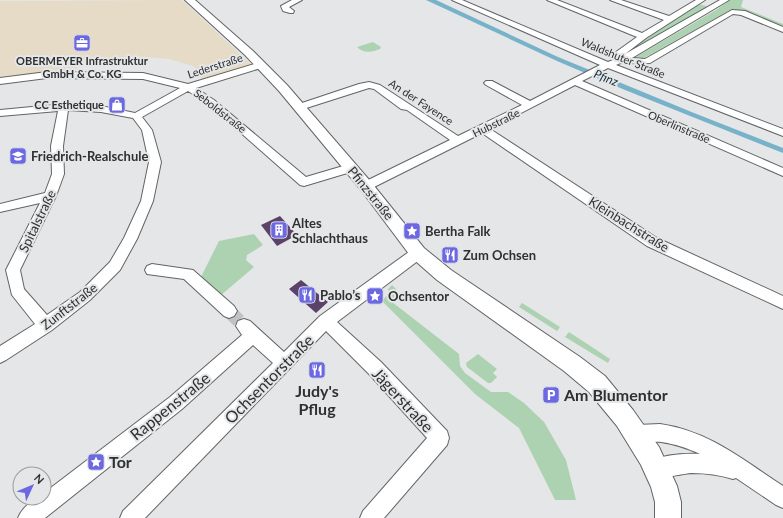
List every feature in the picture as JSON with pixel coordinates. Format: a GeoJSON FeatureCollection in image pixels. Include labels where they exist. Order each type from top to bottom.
{"type":"FeatureCollection","features":[{"type":"Feature","properties":{"kind":"main road","name":"Pfinzstraße"},"geometry":{"type":"LineString","coordinates":[[190,0],[260,65],[300,107],[366,186],[418,252],[444,275],[572,364],[596,384],[636,434],[656,468],[664,486],[668,502],[668,518]]}},
{"type":"Feature","properties":{"kind":"street"},"geometry":{"type":"LineString","coordinates":[[290,11],[286,9],[285,6],[298,0]]}},
{"type":"Feature","properties":{"kind":"street","name":"Waldshuter Straße"},"geometry":{"type":"LineString","coordinates":[[456,0],[608,65],[783,134]]}},
{"type":"Feature","properties":{"kind":"street"},"geometry":{"type":"LineString","coordinates":[[551,0],[643,36]]}},
{"type":"Feature","properties":{"kind":"street"},"geometry":{"type":"LineString","coordinates":[[560,4],[570,0]]}},
{"type":"Feature","properties":{"kind":"street"},"geometry":{"type":"LineString","coordinates":[[614,0],[670,20]]}},
{"type":"Feature","properties":{"kind":"street"},"geometry":{"type":"LineString","coordinates":[[702,0],[643,36],[619,54],[634,61],[647,61],[732,12],[742,13],[783,30]]}},
{"type":"Feature","properties":{"kind":"street","name":"Hubstraße"},"geometry":{"type":"LineString","coordinates":[[366,186],[483,129],[587,76],[597,69],[625,58],[725,0]]}},
{"type":"Feature","properties":{"kind":"street","name":"Lederstraße"},"geometry":{"type":"LineString","coordinates":[[136,116],[188,87],[260,65]]}},
{"type":"Feature","properties":{"kind":"street","name":"Seboldstraße"},"geometry":{"type":"LineString","coordinates":[[0,80],[47,75],[143,76],[188,87],[211,102],[304,182],[350,168]]}},
{"type":"Feature","properties":{"kind":"street","name":"Oberlinstraße"},"geometry":{"type":"LineString","coordinates":[[575,82],[783,172]]}},
{"type":"Feature","properties":{"kind":"street"},"geometry":{"type":"LineString","coordinates":[[489,83],[530,105]]}},
{"type":"Feature","properties":{"kind":"street","name":"An der Fayence"},"geometry":{"type":"LineString","coordinates":[[300,107],[359,87],[374,86],[405,107],[410,108],[458,141]]}},
{"type":"Feature","properties":{"kind":"street"},"geometry":{"type":"LineString","coordinates":[[0,113],[64,107],[101,109],[136,116]]}},
{"type":"Feature","properties":{"kind":"street","name":"Spitalstraße"},"geometry":{"type":"LineString","coordinates":[[46,325],[17,291],[13,270],[50,196],[58,174],[57,146],[64,107]]}},
{"type":"Feature","properties":{"kind":"street","name":"Zunftstraße"},"geometry":{"type":"LineString","coordinates":[[0,355],[46,325],[85,296],[115,266],[148,201],[156,162],[147,130],[136,116]]}},
{"type":"Feature","properties":{"kind":"street","name":"Kleinbachstraße"},"geometry":{"type":"LineString","coordinates":[[483,129],[652,242],[783,303]]}},
{"type":"Feature","properties":{"kind":"street"},"geometry":{"type":"LineString","coordinates":[[0,208],[50,196]]}},
{"type":"Feature","properties":{"kind":"street","name":"Ochsentorstraße"},"geometry":{"type":"LineString","coordinates":[[130,518],[326,321],[418,252]]}},
{"type":"Feature","properties":{"kind":"street"},"geometry":{"type":"LineString","coordinates":[[152,270],[188,274],[229,311]]}},
{"type":"Feature","properties":{"kind":"street","name":"Jägerstraße"},"geometry":{"type":"LineString","coordinates":[[326,321],[375,368],[440,438],[370,518]]}},
{"type":"Feature","properties":{"kind":"street","name":"Rappenstraße"},"geometry":{"type":"LineString","coordinates":[[28,518],[176,403],[249,331],[285,363]]}},
{"type":"Feature","properties":{"kind":"street"},"geometry":{"type":"LineString","coordinates":[[636,434],[660,433],[680,436],[706,447],[783,498]]}},
{"type":"Feature","properties":{"kind":"street"},"geometry":{"type":"LineString","coordinates":[[656,468],[688,463],[707,463],[731,468],[756,481]]}},
{"type":"Feature","properties":{"kind":"shaded area"},"geometry":{"type":"Polygon","coordinates":[[[182,0],[253,66],[202,79],[196,71],[198,70],[193,66],[169,59],[135,56],[79,63],[74,73],[0,79],[0,1],[182,0]]]}},
{"type":"Feature","properties":{"kind":"green space"},"geometry":{"type":"Polygon","coordinates":[[[730,0],[743,0],[741,7],[783,24],[783,27],[741,11],[731,10],[642,59],[634,58],[716,10],[730,0]]]}},
{"type":"Feature","properties":{"kind":"green space"},"geometry":{"type":"Polygon","coordinates":[[[699,4],[709,7],[625,54],[624,53],[699,4]]]}},
{"type":"Feature","properties":{"kind":"green space"},"geometry":{"type":"Polygon","coordinates":[[[373,42],[381,47],[380,49],[365,52],[357,47],[373,42]]]}},
{"type":"Feature","properties":{"kind":"green space"},"geometry":{"type":"Polygon","coordinates":[[[254,234],[263,245],[247,255],[246,260],[254,267],[220,296],[200,279],[219,241],[254,234]]]}},
{"type":"Feature","properties":{"kind":"green space"},"geometry":{"type":"Polygon","coordinates":[[[392,285],[397,290],[392,302],[459,354],[460,366],[465,373],[491,392],[508,392],[524,403],[544,422],[566,460],[576,500],[555,500],[519,428],[475,394],[382,301],[389,293],[388,289],[392,285]]]}},
{"type":"Feature","properties":{"kind":"green space"},"geometry":{"type":"Polygon","coordinates":[[[522,303],[560,327],[557,331],[519,307],[522,303]]]}},
{"type":"Feature","properties":{"kind":"green space"},"geometry":{"type":"Polygon","coordinates":[[[569,332],[610,359],[608,363],[565,337],[569,332]]]}},
{"type":"Feature","properties":{"kind":"green space"},"geometry":{"type":"Polygon","coordinates":[[[478,354],[497,369],[493,373],[497,377],[491,383],[488,383],[467,367],[466,363],[478,354]]]}},
{"type":"Feature","properties":{"kind":"water","name":"Pfinz"},"geometry":{"type":"Polygon","coordinates":[[[426,0],[436,0],[558,57],[783,148],[783,153],[625,90],[557,61],[426,0]]]}},
{"type":"Feature","properties":{"kind":"building","name":"Altes Schlachthaus"},"geometry":{"type":"Polygon","coordinates":[[[280,216],[297,235],[277,246],[261,225],[280,216]]]}},
{"type":"Feature","properties":{"kind":"building","name":"Pablo’s"},"geometry":{"type":"Polygon","coordinates":[[[301,280],[328,302],[316,313],[289,289],[301,280]]]}},
{"type":"Feature","properties":{"kind":"tunnel"},"geometry":{"type":"LineString","coordinates":[[229,311],[244,326]]}},
{"type":"Feature","properties":{"kind":"place","name":"OBERMEYER Infrastruktur GmbH & Co. KG"},"geometry":{"type":"Point","coordinates":[82,43]}},
{"type":"Feature","properties":{"kind":"place","name":"CC Esthetique"},"geometry":{"type":"Point","coordinates":[117,105]}},
{"type":"Feature","properties":{"kind":"place","name":"Friedrich-Realschule"},"geometry":{"type":"Point","coordinates":[18,156]}},
{"type":"Feature","properties":{"kind":"place","name":"Altes Schlachthaus"},"geometry":{"type":"Point","coordinates":[279,230]}},
{"type":"Feature","properties":{"kind":"place","name":"Bertha Falk"},"geometry":{"type":"Point","coordinates":[412,231]}},
{"type":"Feature","properties":{"kind":"place","name":"Zum Ochsen"},"geometry":{"type":"Point","coordinates":[450,255]}},
{"type":"Feature","properties":{"kind":"place","name":"Pablo’s"},"geometry":{"type":"Point","coordinates":[307,295]}},
{"type":"Feature","properties":{"kind":"place","name":"Ochsentor"},"geometry":{"type":"Point","coordinates":[375,296]}},
{"type":"Feature","properties":{"kind":"place","name":"Judy's Pflug"},"geometry":{"type":"Point","coordinates":[317,370]}},
{"type":"Feature","properties":{"kind":"place","name":"Am Blumentor"},"geometry":{"type":"Point","coordinates":[551,395]}},
{"type":"Feature","properties":{"kind":"place","name":"Tor"},"geometry":{"type":"Point","coordinates":[96,462]}}]}
